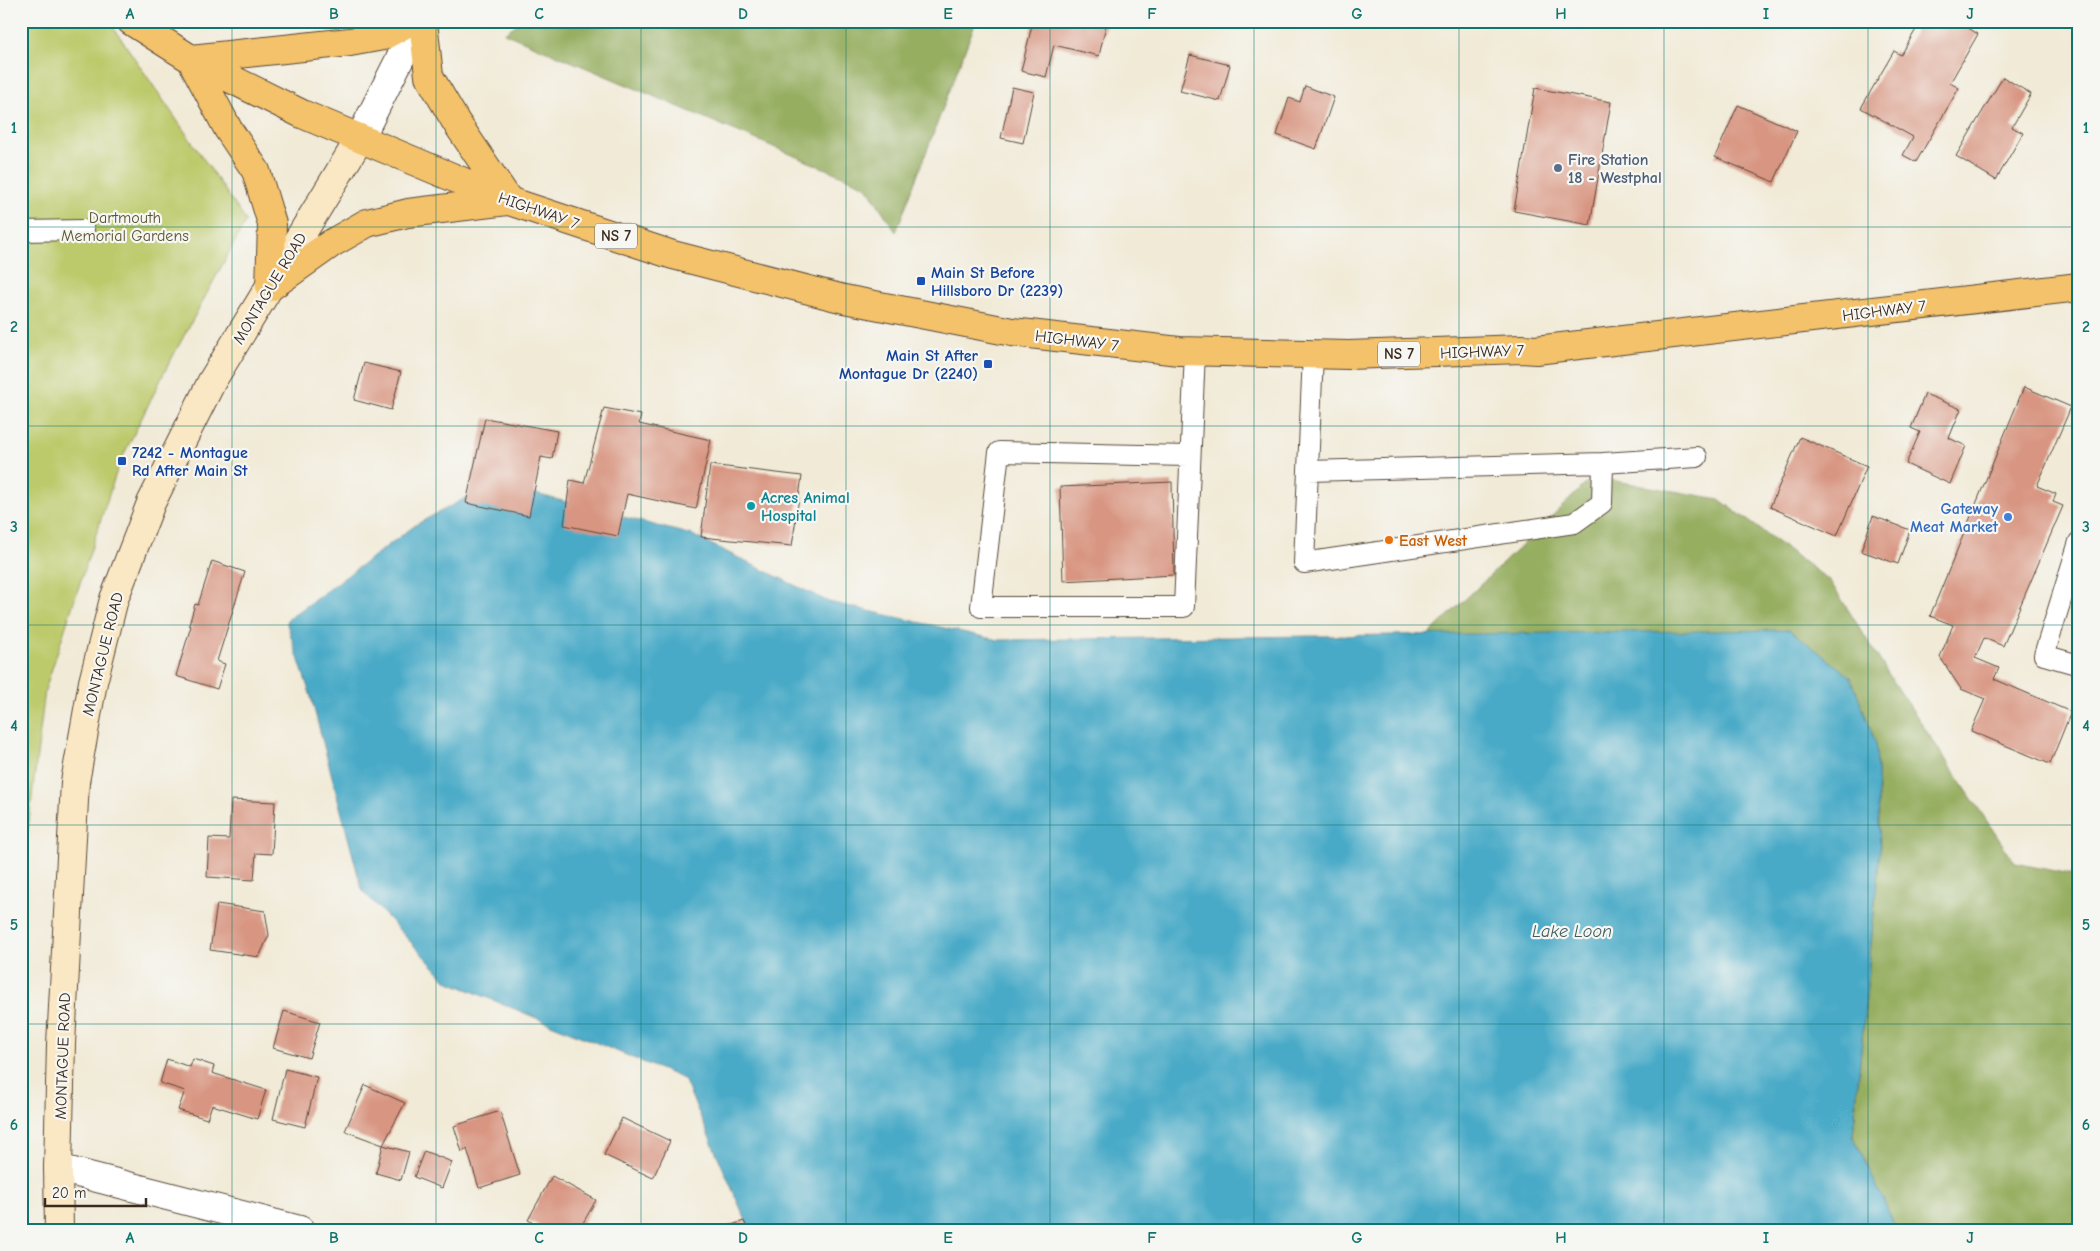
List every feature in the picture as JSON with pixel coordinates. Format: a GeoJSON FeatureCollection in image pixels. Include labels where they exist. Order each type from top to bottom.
{"type":"FeatureCollection","features":[{"type":"Feature","properties":{"kind":"main road","name":"HIGHWAY 7"},"geometry":{"type":"LineString","coordinates":[[131,21],[191,59],[302,114],[359,140],[509,201],[673,255],[844,299],[1012,332],[1179,352],[1348,355],[1536,350],[2079,287]]}},
{"type":"Feature","properties":{"kind":"main road"},"geometry":{"type":"LineString","coordinates":[[270,287],[272,224],[256,171],[228,129],[191,59],[350,42],[383,36],[411,21]]}},
{"type":"Feature","properties":{"kind":"main road"},"geometry":{"type":"LineString","coordinates":[[270,287],[332,243],[367,223],[408,213],[509,201],[456,122],[429,76],[423,21]]}},
{"type":"Feature","properties":{"kind":"street"},"geometry":{"type":"LineString","coordinates":[[359,140],[419,21]]}},
{"type":"Feature","properties":{"kind":"street","name":"MONTAGUE ROAD"},"geometry":{"type":"LineString","coordinates":[[59,1230],[58,1168],[62,1044],[75,782],[92,682],[114,599],[151,503],[212,381],[359,140]]}},
{"type":"Feature","properties":{"kind":"street"},"geometry":{"type":"LineString","coordinates":[[58,1168],[300,1230]]}},
{"type":"Feature","properties":{"kind":"lane"},"geometry":{"type":"LineString","coordinates":[[21,231],[84,230]]}},
{"type":"Feature","properties":{"kind":"lane"},"geometry":{"type":"LineString","coordinates":[[1189,456],[999,452],[981,607],[1184,606],[1195,351]]}},
{"type":"Feature","properties":{"kind":"lane"},"geometry":{"type":"LineString","coordinates":[[1313,354],[1304,563],[1574,523],[1602,503],[1604,463]]}},
{"type":"Feature","properties":{"kind":"lane"},"geometry":{"type":"LineString","coordinates":[[1308,471],[1604,463],[1697,457]]}},
{"type":"Feature","properties":{"kind":"lane"},"geometry":{"type":"LineString","coordinates":[[2079,542],[2044,655],[2079,665]]}},
{"type":"Feature","properties":{"kind":"green space","name":"Dartmouth Memorial Gardens"},"geometry":{"type":"Polygon","coordinates":[[[21,21],[109,21],[246,221],[165,371],[119,464],[45,690],[21,886],[21,21]]]}},
{"type":"Feature","properties":{"kind":"green space"},"geometry":{"type":"Polygon","coordinates":[[[522,21],[976,21],[896,232],[866,186],[504,33],[522,21]]]}},
{"type":"Feature","properties":{"kind":"green space"},"geometry":{"type":"Polygon","coordinates":[[[1593,477],[1719,499],[1830,581],[1891,678],[2015,863],[2079,876],[2079,1230],[1897,1230],[1853,1135],[1880,849],[1876,743],[1428,635],[1593,477]]]}},
{"type":"Feature","properties":{"kind":"water","name":"Lake Loon"},"geometry":{"type":"Polygon","coordinates":[[[494,483],[692,535],[829,602],[998,640],[1790,630],[1851,677],[1876,743],[1880,849],[1853,1135],[1897,1230],[750,1230],[684,1079],[447,981],[362,890],[311,697],[286,621],[417,524],[494,483]]]}},
{"type":"Feature","properties":{"kind":"building"},"geometry":{"type":"Polygon","coordinates":[[[1033,21],[1092,21],[1106,25],[1099,56],[1054,45],[1046,77],[1021,71],[1033,21]]]}},
{"type":"Feature","properties":{"kind":"building"},"geometry":{"type":"Polygon","coordinates":[[[1921,21],[1957,21],[1978,34],[1950,83],[1959,88],[1916,162],[1903,155],[1913,137],[1861,108],[1894,51],[1901,55],[1921,21]]]}},
{"type":"Feature","properties":{"kind":"building"},"geometry":{"type":"Polygon","coordinates":[[[1190,55],[1230,65],[1220,101],[1180,91],[1190,55]]]}},
{"type":"Feature","properties":{"kind":"building"},"geometry":{"type":"Polygon","coordinates":[[[2003,77],[2031,94],[2012,127],[2023,133],[1996,180],[1956,156],[2003,77]]]}},
{"type":"Feature","properties":{"kind":"building"},"geometry":{"type":"Polygon","coordinates":[[[1305,86],[1334,97],[1316,149],[1277,135],[1289,98],[1300,102],[1305,86]]]}},
{"type":"Feature","properties":{"kind":"building"},"geometry":{"type":"Polygon","coordinates":[[[1012,87],[1034,92],[1023,143],[1001,138],[1012,87]]]}},
{"type":"Feature","properties":{"kind":"building"},"geometry":{"type":"Polygon","coordinates":[[[1535,88],[1611,102],[1590,225],[1514,211],[1535,88]]]}},
{"type":"Feature","properties":{"kind":"building"},"geometry":{"type":"Polygon","coordinates":[[[1738,105],[1797,131],[1774,182],[1715,157],[1738,105]]]}},
{"type":"Feature","properties":{"kind":"building"},"geometry":{"type":"Polygon","coordinates":[[[364,363],[401,372],[391,410],[354,400],[364,363]]]}},
{"type":"Feature","properties":{"kind":"building"},"geometry":{"type":"Polygon","coordinates":[[[2024,387],[2071,407],[2037,486],[2056,494],[2053,502],[2063,506],[2003,646],[1984,638],[1975,658],[1999,668],[1994,679],[2071,712],[2050,764],[1971,731],[1985,699],[1961,689],[1940,657],[1953,625],[1930,616],[2024,387]]]}},
{"type":"Feature","properties":{"kind":"building"},"geometry":{"type":"Polygon","coordinates":[[[1925,394],[1961,409],[1949,438],[1966,446],[1950,484],[1906,464],[1920,432],[1911,428],[1925,394]]]}},
{"type":"Feature","properties":{"kind":"building"},"geometry":{"type":"Polygon","coordinates":[[[604,408],[641,415],[639,424],[711,440],[696,509],[627,494],[618,536],[564,525],[570,480],[584,483],[604,408]]]}},
{"type":"Feature","properties":{"kind":"building"},"geometry":{"type":"Polygon","coordinates":[[[485,418],[557,431],[552,459],[541,457],[529,516],[466,503],[485,418]]]}},
{"type":"Feature","properties":{"kind":"building"},"geometry":{"type":"Polygon","coordinates":[[[1800,437],[1867,466],[1837,536],[1770,507],[1800,437]]]}},
{"type":"Feature","properties":{"kind":"building","name":"Acres Animal Hospital"},"geometry":{"type":"Polygon","coordinates":[[[710,465],[802,476],[792,546],[701,537],[710,465]]]}},
{"type":"Feature","properties":{"kind":"building"},"geometry":{"type":"Polygon","coordinates":[[[1172,482],[1174,575],[1063,581],[1060,487],[1172,482]]]}},
{"type":"Feature","properties":{"kind":"building"},"geometry":{"type":"Polygon","coordinates":[[[1873,516],[1910,530],[1898,564],[1861,551],[1873,516]]]}},
{"type":"Feature","properties":{"kind":"building"},"geometry":{"type":"Polygon","coordinates":[[[212,561],[245,572],[217,661],[225,664],[217,689],[176,676],[191,626],[189,625],[195,604],[198,605],[212,561]]]}},
{"type":"Feature","properties":{"kind":"building"},"geometry":{"type":"Polygon","coordinates":[[[231,800],[275,802],[272,854],[256,853],[254,880],[207,877],[209,838],[229,839],[231,800]]]}},
{"type":"Feature","properties":{"kind":"building"},"geometry":{"type":"Polygon","coordinates":[[[217,904],[265,911],[269,935],[259,957],[210,950],[217,904]]]}},
{"type":"Feature","properties":{"kind":"building"},"geometry":{"type":"Polygon","coordinates":[[[284,1011],[320,1022],[309,1058],[273,1048],[284,1011]]]}},
{"type":"Feature","properties":{"kind":"building"},"geometry":{"type":"Polygon","coordinates":[[[167,1059],[190,1067],[193,1059],[214,1066],[212,1073],[266,1090],[257,1119],[212,1105],[207,1119],[178,1110],[185,1091],[160,1083],[167,1059]]]}},
{"type":"Feature","properties":{"kind":"building"},"geometry":{"type":"Polygon","coordinates":[[[285,1069],[317,1077],[305,1127],[273,1119],[285,1069]]]}},
{"type":"Feature","properties":{"kind":"building"},"geometry":{"type":"Polygon","coordinates":[[[365,1085],[405,1103],[383,1145],[345,1131],[365,1085]]]}},
{"type":"Feature","properties":{"kind":"building"},"geometry":{"type":"Polygon","coordinates":[[[500,1111],[520,1175],[479,1188],[467,1149],[462,1152],[454,1126],[500,1111]]]}},
{"type":"Feature","properties":{"kind":"building"},"geometry":{"type":"Polygon","coordinates":[[[622,1118],[670,1141],[653,1178],[604,1155],[622,1118]]]}},
{"type":"Feature","properties":{"kind":"building"},"geometry":{"type":"Polygon","coordinates":[[[383,1145],[409,1152],[401,1180],[376,1173],[383,1145]]]}},
{"type":"Feature","properties":{"kind":"building"},"geometry":{"type":"Polygon","coordinates":[[[424,1151],[452,1162],[442,1188],[414,1177],[424,1151]]]}},
{"type":"Feature","properties":{"kind":"building"},"geometry":{"type":"Polygon","coordinates":[[[552,1176],[596,1200],[579,1230],[547,1230],[528,1220],[552,1176]]]}},
{"type":"Feature","properties":{"kind":"building"},"geometry":{"type":"Polygon","coordinates":[[[744,1221],[748,1230],[719,1230],[719,1229],[744,1221]]]}},
{"type":"Feature","properties":{"kind":"place","name":"Fire Station 18 - Westphal"},"geometry":{"type":"Point","coordinates":[1558,168]}},
{"type":"Feature","properties":{"kind":"place","name":"Main St Before Hillsboro Dr (2239)"},"geometry":{"type":"Point","coordinates":[921,281]}},
{"type":"Feature","properties":{"kind":"place","name":"Main St After Montague Dr (2240)"},"geometry":{"type":"Point","coordinates":[988,364]}},
{"type":"Feature","properties":{"kind":"place","name":"7242 - Montague Rd After Main St"},"geometry":{"type":"Point","coordinates":[122,461]}},
{"type":"Feature","properties":{"kind":"place","name":"Acres Animal Hospital"},"geometry":{"type":"Point","coordinates":[751,506]}},
{"type":"Feature","properties":{"kind":"place","name":"Gateway Meat Market"},"geometry":{"type":"Point","coordinates":[2008,517]}},
{"type":"Feature","properties":{"kind":"place","name":"East West"},"geometry":{"type":"Point","coordinates":[1389,540]}}]}
